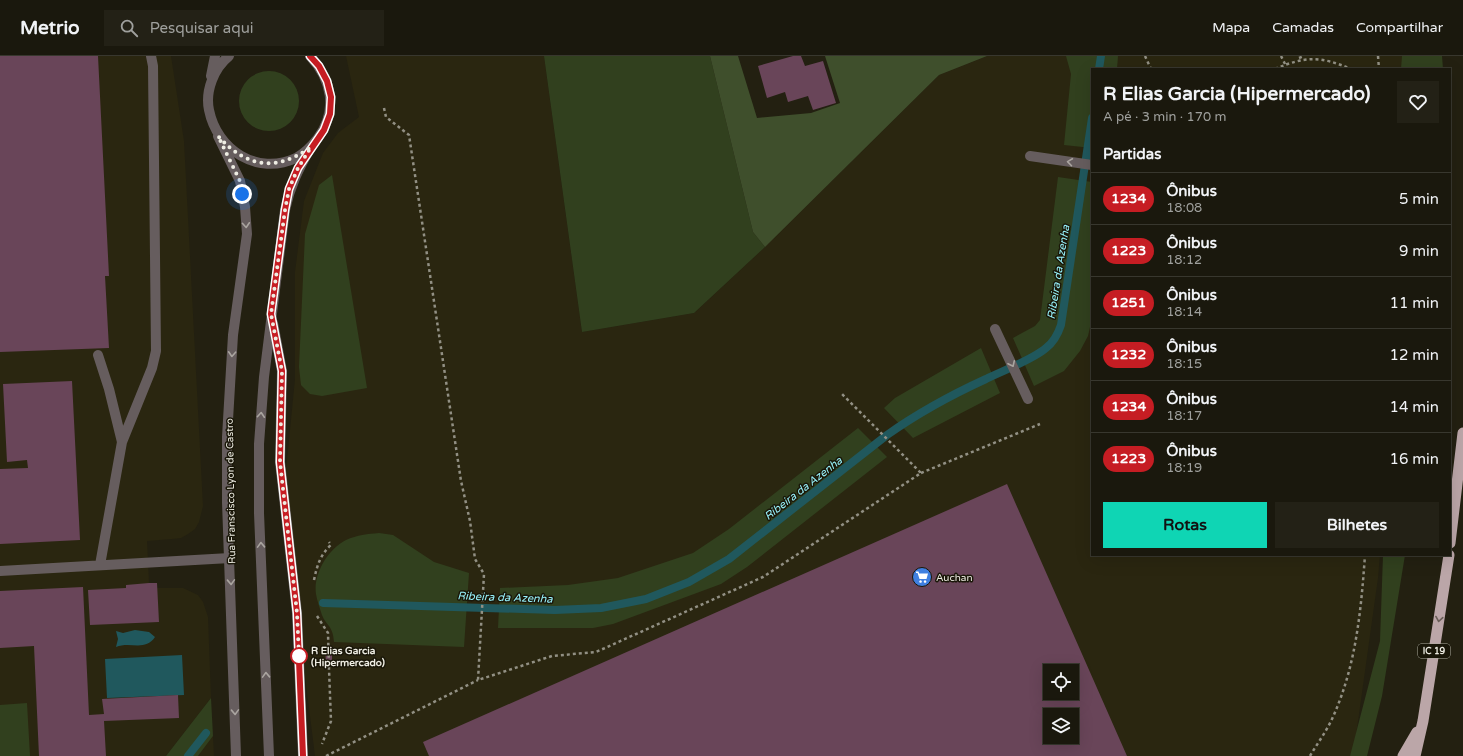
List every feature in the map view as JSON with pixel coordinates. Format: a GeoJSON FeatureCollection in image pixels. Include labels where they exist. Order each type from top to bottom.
{"type":"FeatureCollection","features":[{"type":"Feature","properties":{"kind":"highway"},"geometry":{"type":"LineString","coordinates":[[1451,535],[1463,433]]}},
{"type":"Feature","properties":{"kind":"highway","name":"IC 19"},"geometry":{"type":"LineString","coordinates":[[1415,756],[1423,721],[1449,556]]}},
{"type":"Feature","properties":{"kind":"highway"},"geometry":{"type":"LineString","coordinates":[[1403,756],[1423,721]]}},
{"type":"Feature","properties":{"kind":"street"},"geometry":{"type":"LineString","coordinates":[[100,565],[122,442],[152,368],[156,351],[153,66],[151,56]]}},
{"type":"Feature","properties":{"kind":"street"},"geometry":{"type":"LineString","coordinates":[[209,90],[215,56]]}},
{"type":"Feature","properties":{"kind":"street"},"geometry":{"type":"LineString","coordinates":[[209,90],[215,73],[229,56]]}},
{"type":"Feature","properties":{"kind":"street"},"geometry":{"type":"LineString","coordinates":[[269,756],[260,513],[259,444],[271,314],[289,189],[298,168],[324,130],[330,114],[331,97],[324,76],[319,66],[310,56]]}},
{"type":"Feature","properties":{"kind":"street","name":"Rua Franscisco Lyon de Castro"},"geometry":{"type":"LineString","coordinates":[[209,90],[208,106],[211,122],[240,181],[245,206],[247,234],[234,335],[227,437],[236,756]]}},
{"type":"Feature","properties":{"kind":"street"},"geometry":{"type":"LineString","coordinates":[[218,136],[230,149],[245,158],[262,163],[280,163],[296,158],[311,147]]}},
{"type":"Feature","properties":{"kind":"street"},"geometry":{"type":"LineString","coordinates":[[1030,156],[1091,166]]}},
{"type":"Feature","properties":{"kind":"street"},"geometry":{"type":"LineString","coordinates":[[271,314],[282,371],[280,462],[297,613],[303,756]]}},
{"type":"Feature","properties":{"kind":"street"},"geometry":{"type":"LineString","coordinates":[[995,329],[1028,399]]}},
{"type":"Feature","properties":{"kind":"street"},"geometry":{"type":"LineString","coordinates":[[98,355],[109,390],[122,442]]}},
{"type":"Feature","properties":{"kind":"street"},"geometry":{"type":"LineString","coordinates":[[0,571],[230,558]]}},
{"type":"Feature","properties":{"kind":"path"},"geometry":{"type":"LineString","coordinates":[[1145,56],[1151,68]]}},
{"type":"Feature","properties":{"kind":"path"},"geometry":{"type":"LineString","coordinates":[[1281,56],[1285,64]]}},
{"type":"Feature","properties":{"kind":"path"},"geometry":{"type":"LineString","coordinates":[[1277,68],[1304,56]]}},
{"type":"Feature","properties":{"kind":"path"},"geometry":{"type":"LineString","coordinates":[[1378,56],[1379,68]]}},
{"type":"Feature","properties":{"kind":"path"},"geometry":{"type":"LineString","coordinates":[[1296,59],[1320,58],[1332,60],[1349,68]]}},
{"type":"Feature","properties":{"kind":"path"},"geometry":{"type":"LineString","coordinates":[[384,108],[386,117],[409,134],[461,481],[470,521],[475,559],[484,574],[478,680]]}},
{"type":"Feature","properties":{"kind":"path"},"geometry":{"type":"LineString","coordinates":[[842,394],[922,473]]}},
{"type":"Feature","properties":{"kind":"path"},"geometry":{"type":"LineString","coordinates":[[326,756],[478,680],[552,656],[596,652],[763,577],[922,473],[1040,424]]}},
{"type":"Feature","properties":{"kind":"path"},"geometry":{"type":"LineString","coordinates":[[312,587],[316,568],[323,553],[331,545],[329,542]]}},
{"type":"Feature","properties":{"kind":"path"},"geometry":{"type":"LineString","coordinates":[[1310,756],[1332,719],[1349,672],[1361,614],[1365,556]]}},
{"type":"Feature","properties":{"kind":"path"},"geometry":{"type":"LineString","coordinates":[[316,614],[328,633],[331,721],[322,745]]}},
{"type":"Feature","properties":{"kind":"shaded area"},"geometry":{"type":"Polygon","coordinates":[[[0,56],[171,56],[184,141],[203,506],[199,522],[195,529],[188,534],[181,538],[147,541],[149,583],[157,588],[183,588],[198,595],[203,602],[208,617],[211,698],[166,756],[0,756],[0,56]]]}},
{"type":"Feature","properties":{"kind":"shaded area"},"geometry":{"type":"Polygon","coordinates":[[[346,56],[544,56],[582,332],[694,313],[765,247],[939,75],[987,56],[1406,56],[1406,68],[1091,68],[1091,556],[1380,556],[1354,750],[1350,756],[315,756],[283,501],[295,379],[295,272],[304,201],[323,153],[338,133],[359,117],[346,56]]]}},
{"type":"Feature","properties":{"kind":"shaded area"},"geometry":{"type":"Polygon","coordinates":[[[213,736],[214,756],[198,756],[213,736]]]}},
{"type":"Feature","properties":{"kind":"green space"},"geometry":{"type":"Polygon","coordinates":[[[544,56],[710,56],[753,232],[765,247],[694,313],[582,332],[544,56]]]}},
{"type":"Feature","properties":{"kind":"green space"},"geometry":{"type":"Polygon","coordinates":[[[710,56],[738,56],[757,118],[811,113],[840,103],[825,56],[987,56],[939,75],[765,247],[753,232],[710,56]]]}},
{"type":"Feature","properties":{"kind":"green space"},"geometry":{"type":"Polygon","coordinates":[[[1066,56],[1118,56],[1117,68],[1091,68],[1091,148],[1064,145],[1071,74],[1066,56]]]}},
{"type":"Feature","properties":{"kind":"green space"},"geometry":{"type":"Polygon","coordinates":[[[1402,56],[1442,56],[1443,68],[1401,68],[1402,56]]]}},
{"type":"Feature","properties":{"kind":"green space"},"geometry":{"type":"Polygon","coordinates":[[[269,71],[285,76],[290,80],[294,85],[299,101],[294,117],[290,122],[285,126],[269,131],[253,126],[248,122],[244,117],[239,101],[244,85],[248,80],[253,76],[269,71]]]}},
{"type":"Feature","properties":{"kind":"green space"},"geometry":{"type":"Polygon","coordinates":[[[332,175],[367,388],[322,396],[310,394],[301,385],[299,367],[305,234],[319,185],[332,175]]]}},
{"type":"Feature","properties":{"kind":"green space"},"geometry":{"type":"Polygon","coordinates":[[[1058,177],[1091,182],[1091,322],[1088,336],[1080,351],[1064,371],[1034,386],[1013,338],[1035,326],[1040,320],[1058,177]]]}},
{"type":"Feature","properties":{"kind":"green space"},"geometry":{"type":"Polygon","coordinates":[[[981,348],[1000,393],[913,438],[884,408],[895,398],[981,348]]]}},
{"type":"Feature","properties":{"kind":"green space"},"geometry":{"type":"Polygon","coordinates":[[[858,428],[887,457],[747,567],[721,584],[613,624],[593,628],[498,628],[500,588],[568,585],[618,578],[693,553],[729,529],[858,428]]]}},
{"type":"Feature","properties":{"kind":"green space"},"geometry":{"type":"Polygon","coordinates":[[[379,533],[393,535],[434,562],[469,573],[464,647],[334,642],[331,628],[323,617],[316,596],[319,570],[333,549],[339,544],[354,537],[379,533]]]}},
{"type":"Feature","properties":{"kind":"green space"},"geometry":{"type":"Polygon","coordinates":[[[1383,556],[1405,556],[1382,696],[1367,756],[1350,756],[1380,641],[1383,556]]]}},
{"type":"Feature","properties":{"kind":"green space"},"geometry":{"type":"Polygon","coordinates":[[[211,698],[213,736],[198,756],[166,756],[211,698]]]}},
{"type":"Feature","properties":{"kind":"green space"},"geometry":{"type":"Polygon","coordinates":[[[27,703],[30,756],[0,756],[0,705],[27,703]]]}},
{"type":"Feature","properties":{"kind":"water"},"geometry":{"type":"Polygon","coordinates":[[[135,630],[149,632],[155,637],[147,644],[121,645],[116,647],[118,639],[116,631],[123,633],[135,630]]]}},
{"type":"Feature","properties":{"kind":"water"},"geometry":{"type":"Polygon","coordinates":[[[182,655],[184,695],[107,698],[105,659],[182,655]]]}},
{"type":"Feature","properties":{"kind":"building"},"geometry":{"type":"Polygon","coordinates":[[[0,56],[98,56],[109,276],[105,276],[109,348],[0,352],[0,56]]]}},
{"type":"Feature","properties":{"kind":"building"},"geometry":{"type":"Polygon","coordinates":[[[793,56],[801,56],[805,66],[823,61],[836,103],[813,110],[808,96],[788,102],[785,92],[767,98],[758,66],[793,56]]]}},
{"type":"Feature","properties":{"kind":"building"},"geometry":{"type":"Polygon","coordinates":[[[72,381],[80,540],[0,544],[0,469],[28,468],[27,460],[7,462],[3,384],[72,381]]]}},
{"type":"Feature","properties":{"kind":"building","name":"Auchan"},"geometry":{"type":"Polygon","coordinates":[[[1007,484],[1127,756],[429,756],[423,742],[1007,484]]]}},
{"type":"Feature","properties":{"kind":"building"},"geometry":{"type":"Polygon","coordinates":[[[157,583],[159,622],[90,625],[88,590],[126,588],[126,585],[157,583]]]}},
{"type":"Feature","properties":{"kind":"building"},"geometry":{"type":"Polygon","coordinates":[[[83,587],[89,715],[104,714],[102,699],[178,695],[179,718],[104,721],[106,756],[39,756],[34,646],[0,648],[0,591],[83,587]]]}},
{"type":"Feature","properties":{"kind":"building"},"geometry":{"type":"Polygon","coordinates":[[[325,647],[332,647],[332,663],[326,663],[325,647]]]}},
{"type":"Feature","properties":{"kind":"waterway","name":"Ribeira da Azenha"},"geometry":{"type":"LineString","coordinates":[[1099,68],[1101,56]]}},
{"type":"Feature","properties":{"kind":"waterway","name":"Ribeira da Azenha"},"geometry":{"type":"LineString","coordinates":[[323,603],[555,610],[601,608],[646,599],[689,582],[729,559],[899,427],[947,398],[1018,365],[1049,346],[1057,335],[1061,325],[1091,125]]}},
{"type":"Feature","properties":{"kind":"waterway","name":"Ribeira da Azenha"},"geometry":{"type":"LineString","coordinates":[[188,756],[206,733]]}},
{"type":"Feature","properties":{"kind":"bus line","name":"1234"},"geometry":{"type":"LineString","coordinates":[[303,756],[297,613],[280,462],[282,371],[271,314],[289,189],[298,168],[324,130],[330,114],[331,97],[327,81],[319,66],[310,56]]}},
{"type":"Feature","properties":{"kind":"place","name":"Auchan"},"geometry":{"type":"Point","coordinates":[922,577]}},
{"type":"Feature","properties":{"kind":"place","name":"R Elias Garcia (Hipermercado)"},"geometry":{"type":"Point","coordinates":[299,656]}},
{"type":"Feature","properties":{"kind":"route"},"geometry":{"type":"LineString","coordinates":[[242,194],[240,181],[218,136],[230,149],[245,158],[262,163],[280,163],[296,158],[311,147],[298,168],[289,189],[271,314],[282,371],[280,462],[297,613],[299,656]]}}]}
